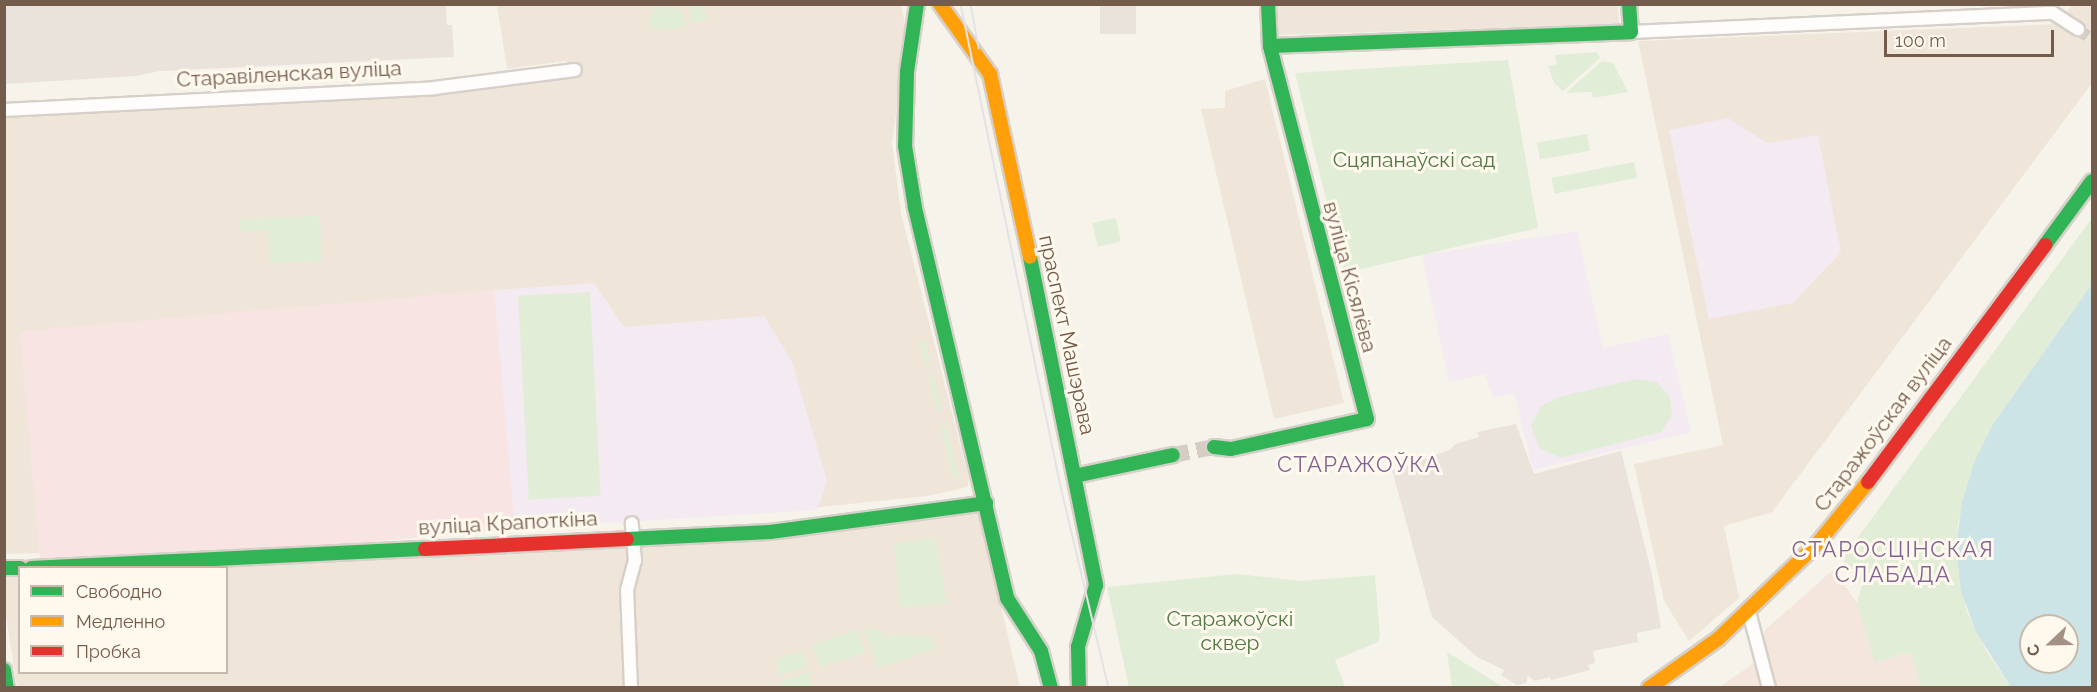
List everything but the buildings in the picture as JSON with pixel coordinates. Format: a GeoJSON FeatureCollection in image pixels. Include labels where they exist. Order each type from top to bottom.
{"type":"FeatureCollection","features":[{"type":"Feature","properties":{"kind":"main road"},"geometry":{"type":"LineString","coordinates":[[916,4],[908,72],[905,146],[915,208],[1007,598],[1041,651],[1051,687]]}},
{"type":"Feature","properties":{"kind":"main road","name":"праспект Машэрава"},"geometry":{"type":"LineString","coordinates":[[940,4],[990,75],[1075,476],[1096,585],[1078,647],[1079,687]]}},
{"type":"Feature","properties":{"kind":"main road","name":"вуліца Кісялёва"},"geometry":{"type":"LineString","coordinates":[[1214,447],[1231,449],[1367,419],[1270,46],[1268,4]]}},
{"type":"Feature","properties":{"kind":"main road"},"geometry":{"type":"LineString","coordinates":[[1270,46],[1631,32],[1629,4]]}},
{"type":"Feature","properties":{"kind":"main road","name":"Старажоўская вуліца"},"geometry":{"type":"LineString","coordinates":[[1649,687],[1702,652],[1749,612],[1852,504],[2092,181]]}},
{"type":"Feature","properties":{"kind":"main road"},"geometry":{"type":"LineString","coordinates":[[1075,476],[1173,455]]}},
{"type":"Feature","properties":{"kind":"main road","name":"вуліца Крапоткіна"},"geometry":{"type":"LineString","coordinates":[[48,566],[633,531],[771,532],[986,503]]}},
{"type":"Feature","properties":{"kind":"main road"},"geometry":{"type":"LineString","coordinates":[[4,670],[7,687]]}},
{"type":"Feature","properties":{"kind":"street"},"geometry":{"type":"LineString","coordinates":[[1631,32],[2053,13],[2078,29]]}},
{"type":"Feature","properties":{"kind":"street","name":"Старавіленская вуліца"},"geometry":{"type":"LineString","coordinates":[[4,110],[434,88],[575,70]]}},
{"type":"Feature","properties":{"kind":"street"},"geometry":{"type":"LineString","coordinates":[[631,687],[627,590],[635,561],[633,531]]}},
{"type":"Feature","properties":{"kind":"street"},"geometry":{"type":"LineString","coordinates":[[1749,612],[1769,687]]}},
{"type":"Feature","properties":{"kind":"shaded area"},"geometry":{"type":"Polygon","coordinates":[[[446,4],[447,25],[452,25],[454,57],[160,71],[136,76],[5,84],[5,5],[446,4]]]}},
{"type":"Feature","properties":{"kind":"shaded area"},"geometry":{"type":"Polygon","coordinates":[[[497,5],[901,5],[907,34],[892,143],[901,213],[969,479],[968,487],[928,496],[763,513],[510,525],[160,550],[5,554],[5,116],[437,90],[571,78],[571,65],[565,61],[507,69],[497,5]]]}},
{"type":"Feature","properties":{"kind":"shaded area"},"geometry":{"type":"Polygon","coordinates":[[[1100,5],[1136,5],[1136,34],[1100,34],[1100,5]]]}},
{"type":"Feature","properties":{"kind":"shaded area"},"geometry":{"type":"Polygon","coordinates":[[[1277,5],[1618,5],[1619,24],[1278,35],[1277,5]]]}},
{"type":"Feature","properties":{"kind":"shaded area"},"geometry":{"type":"Polygon","coordinates":[[[2072,5],[2092,5],[2092,83],[1772,512],[1724,526],[1739,598],[1689,641],[1664,601],[1634,464],[1723,445],[1638,41],[2059,24],[2072,5]]]}},
{"type":"Feature","properties":{"kind":"shaded area"},"geometry":{"type":"Polygon","coordinates":[[[1265,79],[1344,403],[1274,419],[1201,109],[1225,108],[1225,91],[1265,79]]]}},
{"type":"Feature","properties":{"kind":"shaded area"},"geometry":{"type":"Polygon","coordinates":[[[1728,118],[1767,143],[1818,135],[1841,252],[1793,303],[1709,319],[1669,130],[1728,118]]]}},
{"type":"Feature","properties":{"kind":"shaded area"},"geometry":{"type":"Polygon","coordinates":[[[1577,231],[1603,348],[1668,334],[1691,432],[1533,470],[1514,393],[1493,398],[1485,374],[1449,382],[1422,255],[1577,231]]]}},
{"type":"Feature","properties":{"kind":"shaded area"},"geometry":{"type":"Polygon","coordinates":[[[594,283],[624,327],[764,316],[792,362],[827,481],[817,510],[514,529],[494,290],[594,283]]]}},
{"type":"Feature","properties":{"kind":"shaded area"},"geometry":{"type":"Polygon","coordinates":[[[494,290],[515,529],[93,566],[40,566],[20,331],[494,290]]]}},
{"type":"Feature","properties":{"kind":"shaded area"},"geometry":{"type":"Polygon","coordinates":[[[1516,424],[1534,474],[1621,451],[1652,574],[1661,628],[1637,633],[1638,642],[1593,651],[1595,663],[1588,665],[1590,670],[1551,680],[1550,677],[1535,681],[1528,676],[1526,683],[1517,685],[1501,675],[1504,670],[1477,657],[1432,617],[1392,470],[1450,450],[1455,444],[1479,437],[1477,432],[1516,424]]]}},
{"type":"Feature","properties":{"kind":"shaded area"},"geometry":{"type":"Polygon","coordinates":[[[978,509],[1020,687],[17,687],[5,610],[4,574],[18,573],[18,674],[228,674],[228,566],[147,566],[765,533],[978,509]]]}},
{"type":"Feature","properties":{"kind":"shaded area"},"geometry":{"type":"Polygon","coordinates":[[[1834,569],[1857,603],[1874,663],[1910,652],[1921,687],[1777,687],[1763,641],[1765,630],[1834,569]]]}},
{"type":"Feature","properties":{"kind":"shaded area"},"geometry":{"type":"Polygon","coordinates":[[[1761,659],[1768,687],[1718,688],[1750,666],[1761,659]]]}},
{"type":"Feature","properties":{"kind":"green space"},"geometry":{"type":"Polygon","coordinates":[[[663,5],[682,10],[686,25],[677,29],[648,28],[653,9],[663,5]]]}},
{"type":"Feature","properties":{"kind":"green space"},"geometry":{"type":"Polygon","coordinates":[[[688,5],[704,5],[707,20],[691,23],[688,5]]]}},
{"type":"Feature","properties":{"kind":"green space"},"geometry":{"type":"Polygon","coordinates":[[[1597,52],[1600,58],[1563,91],[1554,83],[1548,66],[1557,64],[1555,55],[1597,52]]]}},
{"type":"Feature","properties":{"kind":"green space","name":"Сцяпанаўскі сад"},"geometry":{"type":"Polygon","coordinates":[[[1508,60],[1538,228],[1344,273],[1295,73],[1508,60]]]}},
{"type":"Feature","properties":{"kind":"green space"},"geometry":{"type":"Polygon","coordinates":[[[1602,61],[1613,63],[1628,92],[1593,98],[1591,92],[1566,93],[1602,61]]]}},
{"type":"Feature","properties":{"kind":"green space"},"geometry":{"type":"Polygon","coordinates":[[[1587,134],[1590,151],[1540,160],[1537,143],[1587,134]]]}},
{"type":"Feature","properties":{"kind":"green space"},"geometry":{"type":"Polygon","coordinates":[[[1634,162],[1637,178],[1555,194],[1552,178],[1634,162]]]}},
{"type":"Feature","properties":{"kind":"green space"},"geometry":{"type":"Polygon","coordinates":[[[320,216],[322,261],[270,264],[267,231],[240,231],[240,219],[320,216]]]}},
{"type":"Feature","properties":{"kind":"green space"},"geometry":{"type":"Polygon","coordinates":[[[1116,218],[1121,241],[1098,246],[1093,223],[1116,218]]]}},
{"type":"Feature","properties":{"kind":"green space"},"geometry":{"type":"Polygon","coordinates":[[[2092,218],[2092,284],[1993,424],[1975,460],[1958,524],[1958,569],[1967,612],[1987,652],[2011,687],[1921,687],[1910,652],[1874,663],[1857,603],[1862,585],[1842,559],[2092,218]]]}},
{"type":"Feature","properties":{"kind":"green space"},"geometry":{"type":"Polygon","coordinates":[[[590,292],[601,496],[529,499],[518,296],[590,292]]]}},
{"type":"Feature","properties":{"kind":"green space"},"geometry":{"type":"Polygon","coordinates":[[[925,341],[931,365],[926,367],[919,342],[925,341]]]}},
{"type":"Feature","properties":{"kind":"green space"},"geometry":{"type":"Polygon","coordinates":[[[933,375],[942,410],[937,411],[929,376],[933,375]]]}},
{"type":"Feature","properties":{"kind":"green space"},"geometry":{"type":"Polygon","coordinates":[[[1636,379],[1657,382],[1670,397],[1672,416],[1661,432],[1561,458],[1539,448],[1531,426],[1541,406],[1559,397],[1636,379]]]}},
{"type":"Feature","properties":{"kind":"green space"},"geometry":{"type":"Polygon","coordinates":[[[946,425],[959,476],[953,478],[940,426],[946,425]]]}},
{"type":"Feature","properties":{"kind":"green space"},"geometry":{"type":"Polygon","coordinates":[[[935,538],[947,603],[900,608],[894,544],[935,538]]]}},
{"type":"Feature","properties":{"kind":"green space","name":"Старажоўскі сквер"},"geometry":{"type":"Polygon","coordinates":[[[1237,574],[1300,581],[1375,575],[1380,636],[1378,642],[1335,660],[1345,687],[1129,687],[1107,587],[1237,574]]]}},
{"type":"Feature","properties":{"kind":"green space"},"geometry":{"type":"Polygon","coordinates":[[[880,629],[885,638],[894,634],[933,638],[938,648],[878,668],[864,630],[880,629]]]}},
{"type":"Feature","properties":{"kind":"green space"},"geometry":{"type":"Polygon","coordinates":[[[858,630],[865,653],[819,667],[812,644],[858,630]]]}},
{"type":"Feature","properties":{"kind":"green space"},"geometry":{"type":"Polygon","coordinates":[[[802,651],[807,667],[780,675],[775,659],[802,651]]]}},
{"type":"Feature","properties":{"kind":"green space"},"geometry":{"type":"Polygon","coordinates":[[[1447,652],[1503,687],[1452,687],[1447,652]]]}},
{"type":"Feature","properties":{"kind":"green space"},"geometry":{"type":"Polygon","coordinates":[[[809,672],[813,687],[782,687],[780,681],[809,672]]]}},
{"type":"Feature","properties":{"kind":"water"},"geometry":{"type":"Polygon","coordinates":[[[2092,284],[2092,687],[2011,687],[1976,632],[1961,591],[1956,549],[1962,502],[1975,460],[1993,424],[2092,284]]]}},
{"type":"Feature","properties":{"kind":"tunnel"},"geometry":{"type":"LineString","coordinates":[[2078,29],[2092,40]]}},
{"type":"Feature","properties":{"kind":"tunnel"},"geometry":{"type":"LineString","coordinates":[[1173,455],[1214,447]]}},
{"type":"Feature","properties":{"kind":"tram line"},"geometry":{"type":"LineString","coordinates":[[961,4],[1062,491],[1109,688]]}},
{"type":"Feature","properties":{"kind":"tram line"},"geometry":{"type":"LineString","coordinates":[[971,4],[979,48]]}},
{"type":"Feature","properties":{"kind":"traffic: fast"},"geometry":{"type":"LineString","coordinates":[[917,4],[907,72],[905,146],[915,208],[1007,598],[1041,651],[1051,688]]}},
{"type":"Feature","properties":{"kind":"traffic: fast"},"geometry":{"type":"LineString","coordinates":[[1214,447],[1231,449],[1367,419],[1270,46],[1268,4]]}},
{"type":"Feature","properties":{"kind":"traffic: fast"},"geometry":{"type":"LineString","coordinates":[[1270,46],[1631,32],[1629,4]]}},
{"type":"Feature","properties":{"kind":"traffic: fast"},"geometry":{"type":"LineString","coordinates":[[2045,245],[2092,181]]}},
{"type":"Feature","properties":{"kind":"traffic: fast"},"geometry":{"type":"LineString","coordinates":[[1030,257],[1096,585],[1078,647],[1079,688]]}},
{"type":"Feature","properties":{"kind":"traffic: fast"},"geometry":{"type":"LineString","coordinates":[[1075,476],[1173,455]]}},
{"type":"Feature","properties":{"kind":"traffic: fast"},"geometry":{"type":"LineString","coordinates":[[627,539],[770,532],[986,503]]}},
{"type":"Feature","properties":{"kind":"traffic: fast"},"geometry":{"type":"LineString","coordinates":[[72,566],[425,549]]}},
{"type":"Feature","properties":{"kind":"traffic: fast"},"geometry":{"type":"LineString","coordinates":[[4,568],[18,568]]}},
{"type":"Feature","properties":{"kind":"traffic: fast"},"geometry":{"type":"LineString","coordinates":[[4,670],[7,688]]}},
{"type":"Feature","properties":{"kind":"traffic: slow"},"geometry":{"type":"LineString","coordinates":[[940,4],[990,74],[1030,257]]}},
{"type":"Feature","properties":{"kind":"traffic: slow"},"geometry":{"type":"LineString","coordinates":[[1649,688],[1718,639],[1818,543],[1868,482]]}},
{"type":"Feature","properties":{"kind":"traffic: jam"},"geometry":{"type":"LineString","coordinates":[[1868,482],[2045,245]]}},
{"type":"Feature","properties":{"kind":"traffic: jam"},"geometry":{"type":"LineString","coordinates":[[425,549],[627,539]]}},
{"type":"Feature","properties":{"kind":"district","name":"СТАРАЖОЎКА"},"geometry":{"type":"Point","coordinates":[1359,465]}},
{"type":"Feature","properties":{"kind":"district","name":"СТАРОСЦІНСКАЯ СЛАБАДА"},"geometry":{"type":"Point","coordinates":[1893,562]}}]}
